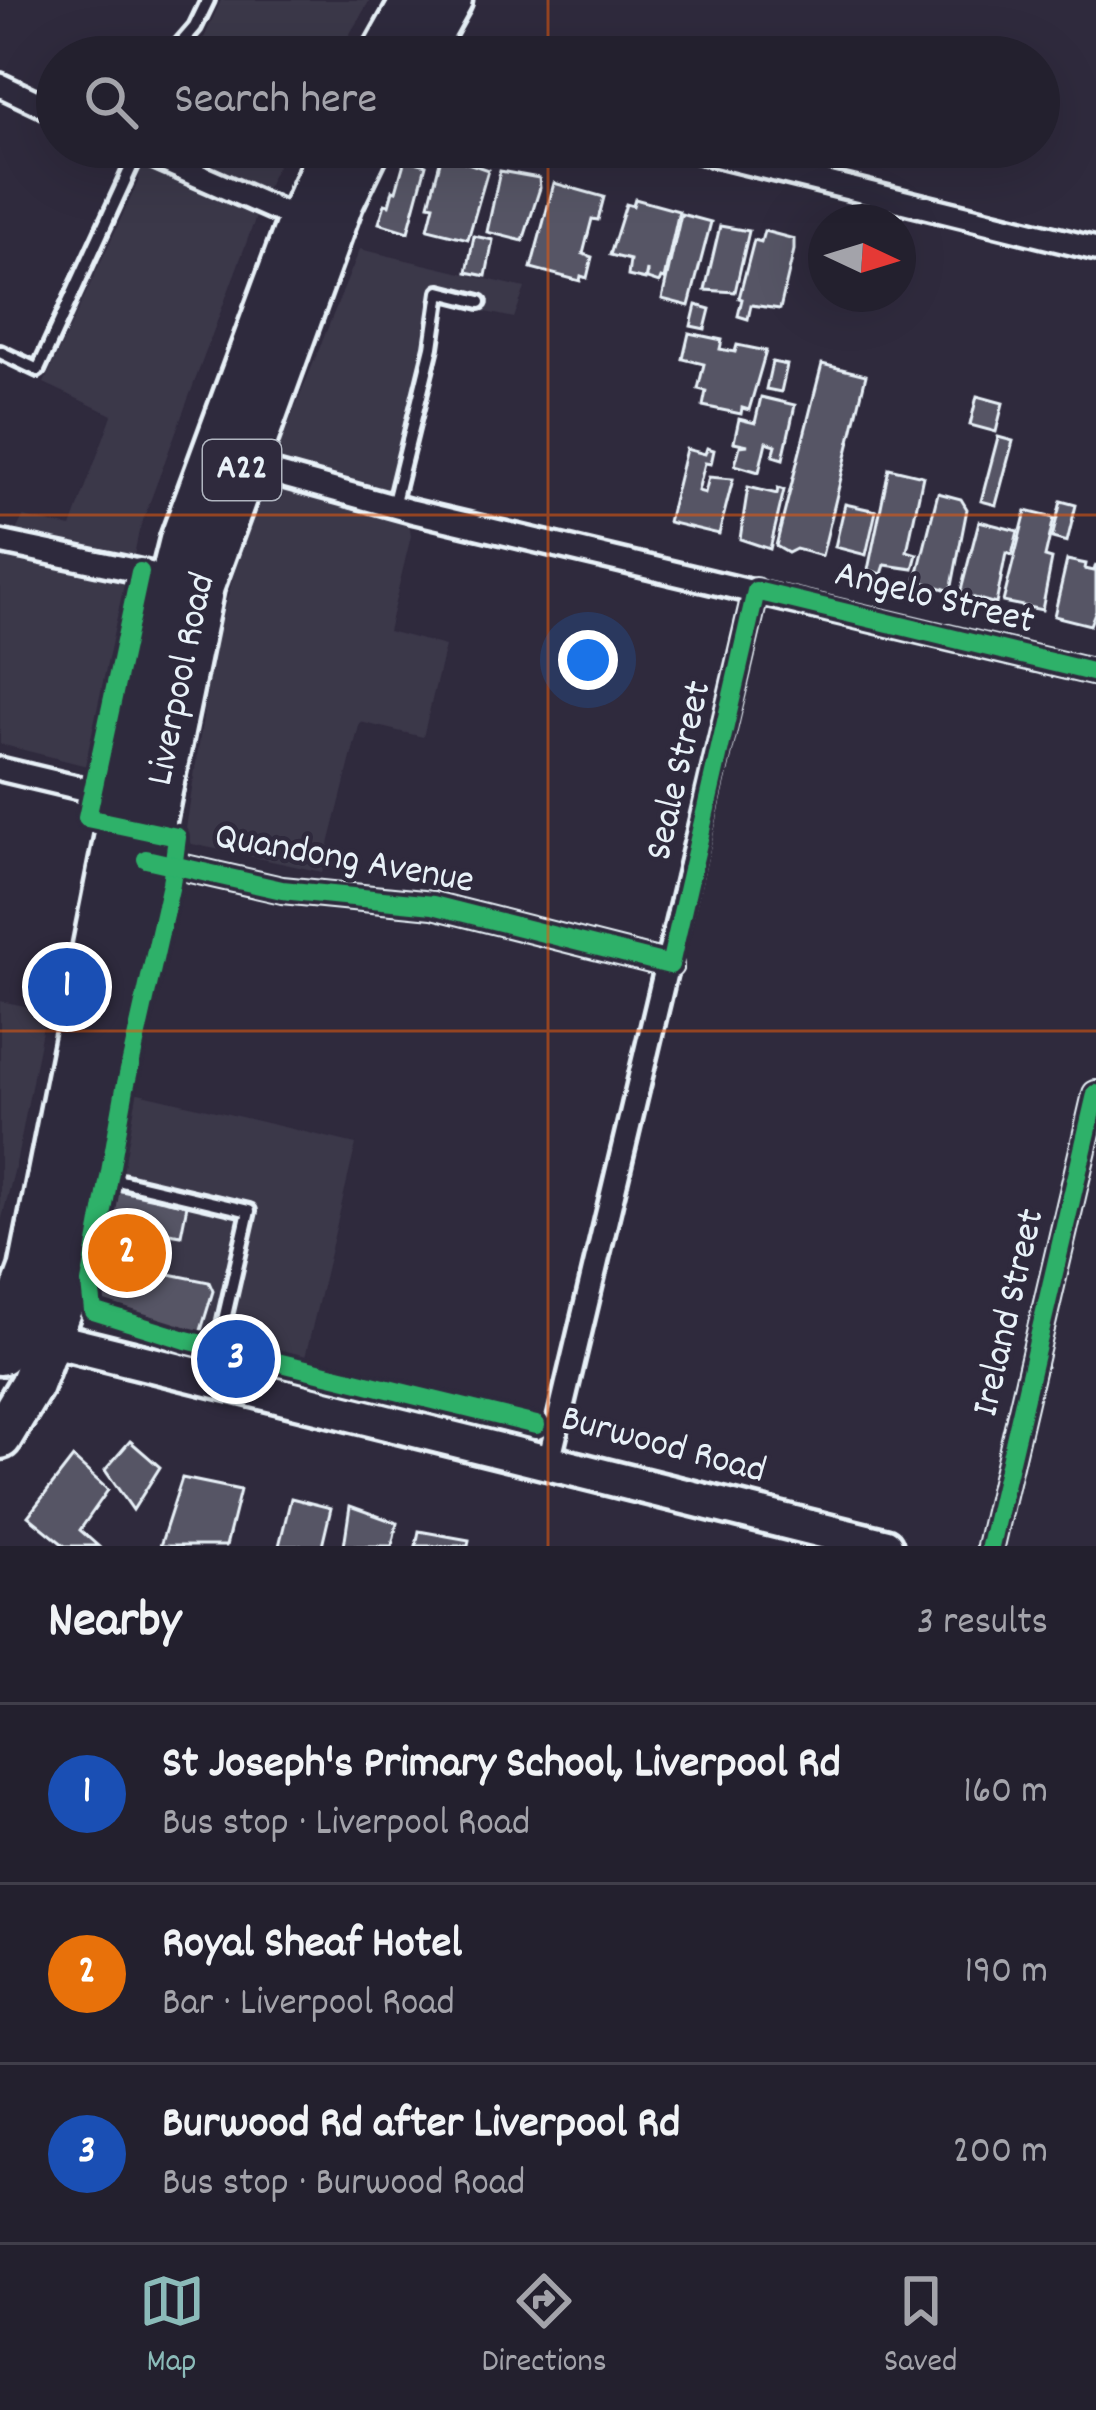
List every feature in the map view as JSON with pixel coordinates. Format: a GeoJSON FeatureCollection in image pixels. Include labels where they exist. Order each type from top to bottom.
{"type":"FeatureCollection","features":[{"type":"Feature","properties":{"kind":"highway"},"geometry":{"type":"LineString","coordinates":[[394,36],[414,0]]}},
{"type":"Feature","properties":{"kind":"highway"},"geometry":{"type":"LineString","coordinates":[[430,36],[450,0]]}},
{"type":"Feature","properties":{"kind":"highway","name":"Liverpool Road"},"geometry":{"type":"LineString","coordinates":[[0,1437],[32,1385],[15,1337],[171,578],[299,220],[323,168]]}},
{"type":"Feature","properties":{"kind":"highway","name":"Liverpool Road"},"geometry":{"type":"LineString","coordinates":[[15,1337],[68,1289],[193,622],[244,465],[358,168]]}},
{"type":"Feature","properties":{"kind":"main road","name":"Burwood Road"},"geometry":{"type":"LineString","coordinates":[[15,1337],[210,1378],[885,1546]]}},
{"type":"Feature","properties":{"kind":"street"},"geometry":{"type":"LineString","coordinates":[[0,86],[36,102]]}},
{"type":"Feature","properties":{"kind":"street"},"geometry":{"type":"LineString","coordinates":[[181,168],[299,220]]}},
{"type":"Feature","properties":{"kind":"street"},"geometry":{"type":"LineString","coordinates":[[767,168],[1096,249]]}},
{"type":"Feature","properties":{"kind":"street","name":"Angelo Street"},"geometry":{"type":"LineString","coordinates":[[244,465],[393,506],[1096,673]]}},
{"type":"Feature","properties":{"kind":"street"},"geometry":{"type":"LineString","coordinates":[[0,542],[171,578]]}},
{"type":"Feature","properties":{"kind":"street","name":"Seale Street"},"geometry":{"type":"LineString","coordinates":[[549,1460],[756,591]]}},
{"type":"Feature","properties":{"kind":"street"},"geometry":{"type":"LineString","coordinates":[[0,769],[126,799]]}},
{"type":"Feature","properties":{"kind":"street","name":"Quandong Avenue"},"geometry":{"type":"LineString","coordinates":[[146,859],[282,890],[433,905],[670,965]]}},
{"type":"Feature","properties":{"kind":"street","name":"Ireland Street"},"geometry":{"type":"LineString","coordinates":[[990,1546],[1096,1094]]}},
{"type":"Feature","properties":{"kind":"lane"},"geometry":{"type":"LineString","coordinates":[[187,36],[208,0]]}},
{"type":"Feature","properties":{"kind":"lane"},"geometry":{"type":"LineString","coordinates":[[0,352],[38,370],[127,168]]}},
{"type":"Feature","properties":{"kind":"lane"},"geometry":{"type":"LineString","coordinates":[[393,506],[432,346],[440,292],[480,302]]}},
{"type":"Feature","properties":{"kind":"lane"},"geometry":{"type":"LineString","coordinates":[[91,1174],[249,1211],[210,1378]]}},
{"type":"Feature","properties":{"kind":"shaded area"},"geometry":{"type":"Polygon","coordinates":[[[221,0],[370,0],[349,36],[205,36],[221,0]]]}},
{"type":"Feature","properties":{"kind":"shaded area"},"geometry":{"type":"Polygon","coordinates":[[[141,168],[276,168],[139,531],[91,767],[0,744],[0,562],[23,517],[71,527],[112,415],[44,383],[141,168]]]}},
{"type":"Feature","properties":{"kind":"shaded area"},"geometry":{"type":"Polygon","coordinates":[[[360,249],[525,288],[514,318],[449,304],[404,487],[411,536],[388,631],[445,646],[423,737],[360,722],[322,872],[192,844],[185,835],[214,646],[249,520],[360,249]]]}},
{"type":"Feature","properties":{"kind":"shaded area"},"geometry":{"type":"Polygon","coordinates":[[[0,1001],[46,1010],[0,1226],[0,1001]]]}},
{"type":"Feature","properties":{"kind":"shaded area"},"geometry":{"type":"Polygon","coordinates":[[[130,1091],[356,1144],[303,1366],[127,1319],[104,1311],[97,1303],[93,1291],[130,1091]]]}},
{"type":"Feature","properties":{"kind":"building"},"geometry":{"type":"Polygon","coordinates":[[[402,168],[425,168],[408,232],[379,223],[385,204],[389,205],[402,168]]]}},
{"type":"Feature","properties":{"kind":"building"},"geometry":{"type":"Polygon","coordinates":[[[438,168],[488,170],[468,239],[428,229],[434,205],[429,204],[438,168]]]}},
{"type":"Feature","properties":{"kind":"building"},"geometry":{"type":"Polygon","coordinates":[[[500,171],[539,178],[523,241],[487,232],[500,171]]]}},
{"type":"Feature","properties":{"kind":"building"},"geometry":{"type":"Polygon","coordinates":[[[554,183],[604,197],[598,220],[592,219],[583,254],[592,257],[587,278],[581,276],[580,281],[531,268],[554,183]]]}},
{"type":"Feature","properties":{"kind":"building"},"geometry":{"type":"Polygon","coordinates":[[[635,199],[679,211],[664,279],[659,283],[647,279],[647,270],[645,280],[628,276],[630,260],[610,255],[626,204],[633,206],[635,199]]]}},
{"type":"Feature","properties":{"kind":"building"},"geometry":{"type":"Polygon","coordinates":[[[681,214],[711,222],[689,306],[662,299],[681,214]]]}},
{"type":"Feature","properties":{"kind":"building"},"geometry":{"type":"Polygon","coordinates":[[[720,226],[749,231],[735,292],[705,290],[720,226]]]}},
{"type":"Feature","properties":{"kind":"building"},"geometry":{"type":"Polygon","coordinates":[[[764,231],[794,239],[794,250],[780,309],[751,305],[748,319],[738,316],[739,298],[754,240],[761,242],[764,231]]]}},
{"type":"Feature","properties":{"kind":"building"},"geometry":{"type":"Polygon","coordinates":[[[474,236],[493,240],[486,276],[467,272],[474,236]]]}},
{"type":"Feature","properties":{"kind":"building"},"geometry":{"type":"Polygon","coordinates":[[[696,305],[710,309],[705,329],[691,326],[696,305]]]}},
{"type":"Feature","properties":{"kind":"building"},"geometry":{"type":"Polygon","coordinates":[[[689,333],[722,340],[720,349],[735,352],[737,345],[766,351],[749,410],[742,408],[741,414],[703,406],[706,391],[698,389],[704,364],[683,359],[689,333]]]}},
{"type":"Feature","properties":{"kind":"building"},"geometry":{"type":"Polygon","coordinates":[[[772,362],[787,365],[781,392],[766,389],[772,362]]]}},
{"type":"Feature","properties":{"kind":"building"},"geometry":{"type":"Polygon","coordinates":[[[822,364],[866,375],[822,556],[796,549],[788,553],[776,546],[822,364]]]}},
{"type":"Feature","properties":{"kind":"building"},"geometry":{"type":"Polygon","coordinates":[[[977,396],[1003,403],[996,432],[970,425],[977,396]]]}},
{"type":"Feature","properties":{"kind":"building"},"geometry":{"type":"Polygon","coordinates":[[[761,397],[795,405],[783,459],[773,456],[776,445],[766,442],[759,472],[735,465],[740,446],[748,445],[734,442],[739,419],[755,423],[761,397]]]}},
{"type":"Feature","properties":{"kind":"building"},"geometry":{"type":"Polygon","coordinates":[[[998,437],[1013,441],[996,505],[981,501],[998,437]]]}},
{"type":"Feature","properties":{"kind":"building"},"geometry":{"type":"Polygon","coordinates":[[[707,448],[714,450],[711,464],[705,463],[698,491],[705,493],[709,477],[733,479],[719,534],[668,522],[686,449],[705,454],[707,448]]]}},
{"type":"Feature","properties":{"kind":"building"},"geometry":{"type":"Polygon","coordinates":[[[889,468],[923,476],[907,551],[917,554],[913,569],[885,565],[882,574],[868,570],[889,468]]]}},
{"type":"Feature","properties":{"kind":"building"},"geometry":{"type":"Polygon","coordinates":[[[748,487],[777,494],[778,488],[784,490],[770,549],[740,539],[748,487]]]}},
{"type":"Feature","properties":{"kind":"building"},"geometry":{"type":"Polygon","coordinates":[[[938,493],[961,499],[967,509],[951,591],[916,580],[938,493]]]}},
{"type":"Feature","properties":{"kind":"building"},"geometry":{"type":"Polygon","coordinates":[[[1061,501],[1076,505],[1067,542],[1052,538],[1061,501]]]}},
{"type":"Feature","properties":{"kind":"building"},"geometry":{"type":"Polygon","coordinates":[[[845,504],[876,511],[866,555],[835,547],[845,504]]]}},
{"type":"Feature","properties":{"kind":"building"},"geometry":{"type":"Polygon","coordinates":[[[1026,511],[1054,518],[1045,557],[1052,559],[1042,610],[1003,602],[1026,511]]]}},
{"type":"Feature","properties":{"kind":"building"},"geometry":{"type":"Polygon","coordinates":[[[979,521],[1018,531],[1012,555],[1006,553],[996,604],[960,594],[979,521]]]}},
{"type":"Feature","properties":{"kind":"building"},"geometry":{"type":"Polygon","coordinates":[[[1067,560],[1094,571],[1096,564],[1096,610],[1090,625],[1054,616],[1067,560]]]}},
{"type":"Feature","properties":{"kind":"building"},"geometry":{"type":"Polygon","coordinates":[[[112,1189],[187,1205],[181,1235],[157,1231],[150,1270],[209,1282],[213,1291],[199,1337],[127,1319],[104,1311],[97,1303],[93,1291],[112,1189]]]}},
{"type":"Feature","properties":{"kind":"building"},"geometry":{"type":"Polygon","coordinates":[[[130,1441],[160,1467],[133,1510],[105,1470],[130,1441]]]}},
{"type":"Feature","properties":{"kind":"building"},"geometry":{"type":"Polygon","coordinates":[[[73,1458],[108,1490],[80,1530],[98,1546],[65,1546],[28,1516],[73,1458]]]}},
{"type":"Feature","properties":{"kind":"building"},"geometry":{"type":"Polygon","coordinates":[[[182,1478],[240,1490],[226,1546],[160,1546],[182,1478]]]}},
{"type":"Feature","properties":{"kind":"building"},"geometry":{"type":"Polygon","coordinates":[[[291,1498],[331,1508],[322,1546],[279,1546],[291,1498]]]}},
{"type":"Feature","properties":{"kind":"building"},"geometry":{"type":"Polygon","coordinates":[[[350,1506],[397,1523],[392,1546],[344,1546],[350,1506]]]}},
{"type":"Feature","properties":{"kind":"building"},"geometry":{"type":"Polygon","coordinates":[[[419,1531],[469,1540],[468,1546],[416,1546],[419,1531]]]}},
{"type":"Feature","properties":{"kind":"cycle path"},"geometry":{"type":"LineString","coordinates":[[140,572],[87,818],[177,837],[90,1283],[93,1311],[186,1340],[536,1425]]}},
{"type":"Feature","properties":{"kind":"cycle path"},"geometry":{"type":"LineString","coordinates":[[146,859],[282,890],[433,905],[670,965],[756,591],[1096,673]]}},
{"type":"Feature","properties":{"kind":"cycle path"},"geometry":{"type":"LineString","coordinates":[[990,1546],[1096,1094]]}},
{"type":"Feature","properties":{"kind":"place","name":"St Joseph's Primary School, Liverpool Rd"},"geometry":{"type":"Point","coordinates":[67,987]}},
{"type":"Feature","properties":{"kind":"place","name":"Royal Sheaf Hotel"},"geometry":{"type":"Point","coordinates":[127,1253]}},
{"type":"Feature","properties":{"kind":"place","name":"Burwood Rd after Liverpool Rd"},"geometry":{"type":"Point","coordinates":[236,1359]}}]}
